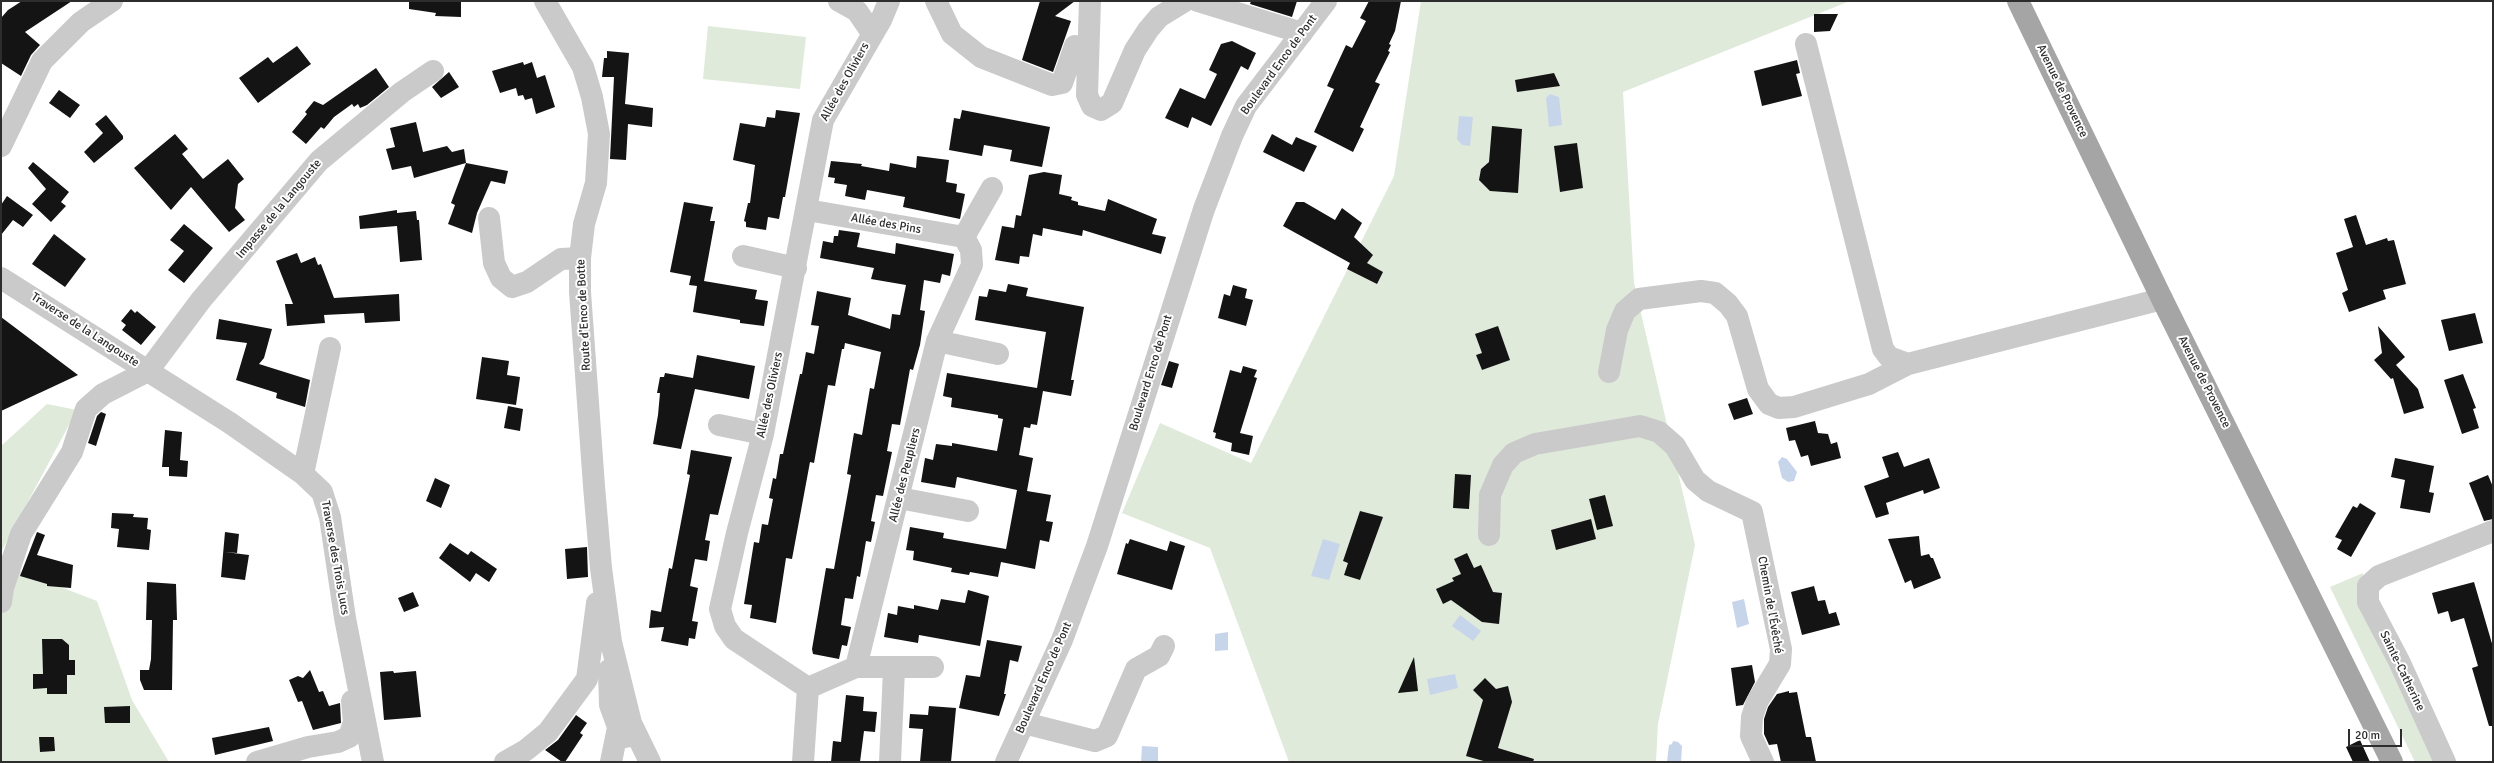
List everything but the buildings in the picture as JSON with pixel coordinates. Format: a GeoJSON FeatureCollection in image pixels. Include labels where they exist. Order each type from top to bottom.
{"type":"FeatureCollection","features":[{"type":"Feature","properties":{"kind":"main road","name":"Avenue de Provence"},"geometry":{"type":"LineString","coordinates":[[2018,1],[2162,299],[2392,762]]}},
{"type":"Feature","properties":{"kind":"street"},"geometry":{"type":"LineString","coordinates":[[1,146],[42,60],[82,22],[112,1]]}},
{"type":"Feature","properties":{"kind":"street","name":"Route d'Enco de Botte"},"geometry":{"type":"LineString","coordinates":[[545,1],[582,67],[592,97],[599,134],[596,183],[584,224],[580,258],[580,292],[601,568],[611,642],[624,696],[611,762]]}},
{"type":"Feature","properties":{"kind":"street"},"geometry":{"type":"LineString","coordinates":[[838,1],[857,11],[872,33]]}},
{"type":"Feature","properties":{"kind":"street","name":"Allée des Oliviers"},"geometry":{"type":"LineString","coordinates":[[808,688],[734,639],[725,626],[720,609],[736,533],[763,434],[796,268],[823,120],[890,1],[900,1]]}},
{"type":"Feature","properties":{"kind":"street"},"geometry":{"type":"LineString","coordinates":[[936,1],[952,34],[980,57],[1052,85],[1062,84],[1075,46]]}},
{"type":"Feature","properties":{"kind":"street"},"geometry":{"type":"LineString","coordinates":[[1090,1],[1087,95],[1092,106],[1101,110],[1112,103],[1135,50],[1148,30],[1159,17],[1185,1]]}},
{"type":"Feature","properties":{"kind":"street"},"geometry":{"type":"LineString","coordinates":[[1198,1],[1302,33]]}},
{"type":"Feature","properties":{"kind":"street","name":"Boulevard Enco de Pont"},"geometry":{"type":"LineString","coordinates":[[1006,762],[1062,640],[1097,546],[1204,209],[1232,136],[1246,106],[1326,1]]}},
{"type":"Feature","properties":{"kind":"street"},"geometry":{"type":"LineString","coordinates":[[1806,44],[1883,349],[1889,356],[1908,364]]}},
{"type":"Feature","properties":{"kind":"street","name":"Impasse de la Langouste"},"geometry":{"type":"LineString","coordinates":[[148,371],[201,300],[319,161],[402,92],[433,71]]}},
{"type":"Feature","properties":{"kind":"street"},"geometry":{"type":"LineString","coordinates":[[964,238],[992,188]]}},
{"type":"Feature","properties":{"kind":"street","name":"Allée des Pins"},"geometry":{"type":"LineString","coordinates":[[807,210],[964,238]]}},
{"type":"Feature","properties":{"kind":"street"},"geometry":{"type":"LineString","coordinates":[[489,218],[494,263],[501,278],[512,288],[527,282],[561,259],[580,258]]}},
{"type":"Feature","properties":{"kind":"street","name":"Allée des Peupliers"},"geometry":{"type":"LineString","coordinates":[[856,667],[937,341],[972,265],[971,250],[964,238]]}},
{"type":"Feature","properties":{"kind":"street"},"geometry":{"type":"LineString","coordinates":[[743,256],[796,268]]}},
{"type":"Feature","properties":{"kind":"street","name":"Traverse de la Langouste"},"geometry":{"type":"LineString","coordinates":[[1,278],[148,371]]}},
{"type":"Feature","properties":{"kind":"street"},"geometry":{"type":"LineString","coordinates":[[1609,372],[1617,330],[1625,311],[1639,299],[1701,291],[1715,294],[1728,304],[1737,316],[1758,389],[1769,404],[1779,408],[1794,407],[1870,384],[1908,364],[2162,299]]}},
{"type":"Feature","properties":{"kind":"street"},"geometry":{"type":"LineString","coordinates":[[937,341],[998,354]]}},
{"type":"Feature","properties":{"kind":"street"},"geometry":{"type":"LineString","coordinates":[[303,474],[330,348]]}},
{"type":"Feature","properties":{"kind":"street","name":"Traverse de la Langouste"},"geometry":{"type":"LineString","coordinates":[[1,602],[3,588],[22,534],[72,452],[86,409],[103,394],[148,371]]}},
{"type":"Feature","properties":{"kind":"street","name":"Traverse des Trois Lucs"},"geometry":{"type":"LineString","coordinates":[[148,371],[303,474],[322,492],[330,517],[345,618],[373,762]]}},
{"type":"Feature","properties":{"kind":"street"},"geometry":{"type":"LineString","coordinates":[[719,425],[763,434]]}},
{"type":"Feature","properties":{"kind":"street","name":"Chemin de l'Évêché"},"geometry":{"type":"LineString","coordinates":[[1490,535],[1490,495],[1503,465],[1514,453],[1534,444],[1640,426],[1659,432],[1675,446],[1695,480],[1708,491],[1752,512],[1781,649],[1780,664],[1757,702],[1752,716],[1751,736],[1763,762]]}},
{"type":"Feature","properties":{"kind":"street"},"geometry":{"type":"LineString","coordinates":[[899,498],[968,511]]}},
{"type":"Feature","properties":{"kind":"street","name":"Sainte-Catherine"},"geometry":{"type":"LineString","coordinates":[[2445,762],[2399,661],[2368,602],[2368,586],[2379,576],[2493,531]]}},
{"type":"Feature","properties":{"kind":"street"},"geometry":{"type":"LineString","coordinates":[[505,762],[526,750],[548,732],[588,679],[601,568]]}},
{"type":"Feature","properties":{"kind":"street"},"geometry":{"type":"LineString","coordinates":[[257,762],[308,747],[338,742],[349,737],[354,722],[353,714],[336,640],[345,618]]}},
{"type":"Feature","properties":{"kind":"street","name":"Route d'Enco de Botte"},"geometry":{"type":"LineString","coordinates":[[611,642],[610,705],[618,727]]}},
{"type":"Feature","properties":{"kind":"street"},"geometry":{"type":"LineString","coordinates":[[1024,723],[1095,741],[1107,736],[1136,669],[1159,656],[1164,646]]}},
{"type":"Feature","properties":{"kind":"street"},"geometry":{"type":"LineString","coordinates":[[803,762],[808,688],[856,667],[894,669],[933,667]]}},
{"type":"Feature","properties":{"kind":"street"},"geometry":{"type":"LineString","coordinates":[[890,762],[894,669]]}},
{"type":"Feature","properties":{"kind":"street"},"geometry":{"type":"LineString","coordinates":[[624,696],[631,723],[650,762]]}},
{"type":"Feature","properties":{"kind":"street"},"geometry":{"type":"LineString","coordinates":[[618,727],[645,762]]}},
{"type":"Feature","properties":{"kind":"green space"},"geometry":{"type":"Polygon","coordinates":[[[1421,1],[1850,1],[1623,92],[1634,283],[1695,545],[1658,724],[1656,762],[1289,762],[1210,548],[1122,513],[1160,423],[1251,463],[1394,176],[1421,1]]]}},
{"type":"Feature","properties":{"kind":"green space"},"geometry":{"type":"Polygon","coordinates":[[[708,26],[806,37],[800,89],[703,79],[708,26]]]}},
{"type":"Feature","properties":{"kind":"green space"},"geometry":{"type":"Polygon","coordinates":[[[47,404],[77,410],[1,552],[1,446],[47,404]]]}},
{"type":"Feature","properties":{"kind":"green space"},"geometry":{"type":"Polygon","coordinates":[[[1,564],[97,601],[132,700],[169,762],[1,762],[1,564]]]}},
{"type":"Feature","properties":{"kind":"green space"},"geometry":{"type":"Polygon","coordinates":[[[2363,573],[2362,600],[2438,762],[2415,762],[2330,587],[2363,573]]]}},
{"type":"Feature","properties":{"kind":"water"},"geometry":{"type":"Polygon","coordinates":[[[1550,94],[1559,97],[1562,125],[1549,127],[1546,98],[1550,94]]]}},
{"type":"Feature","properties":{"kind":"water"},"geometry":{"type":"Polygon","coordinates":[[[1459,116],[1473,117],[1470,146],[1462,145],[1457,139],[1459,116]]]}},
{"type":"Feature","properties":{"kind":"water"},"geometry":{"type":"Polygon","coordinates":[[[1782,457],[1787,459],[1797,472],[1794,481],[1788,482],[1782,478],[1778,462],[1782,457]]]}},
{"type":"Feature","properties":{"kind":"water"},"geometry":{"type":"Polygon","coordinates":[[[1323,539],[1340,544],[1329,580],[1311,576],[1323,539]]]}},
{"type":"Feature","properties":{"kind":"water"},"geometry":{"type":"Polygon","coordinates":[[[1744,599],[1749,624],[1737,628],[1732,602],[1744,599]]]}},
{"type":"Feature","properties":{"kind":"water"},"geometry":{"type":"Polygon","coordinates":[[[1460,615],[1481,631],[1473,641],[1452,626],[1460,615]]]}},
{"type":"Feature","properties":{"kind":"water"},"geometry":{"type":"Polygon","coordinates":[[[1228,632],[1228,650],[1215,651],[1215,634],[1228,632]]]}},
{"type":"Feature","properties":{"kind":"water"},"geometry":{"type":"Polygon","coordinates":[[[1455,674],[1458,688],[1430,695],[1427,679],[1455,674]]]}},
{"type":"Feature","properties":{"kind":"water"},"geometry":{"type":"Polygon","coordinates":[[[1673,741],[1678,742],[1682,746],[1681,762],[1667,762],[1669,745],[1672,744],[1673,741]]]}},
{"type":"Feature","properties":{"kind":"water"},"geometry":{"type":"Polygon","coordinates":[[[1142,746],[1158,747],[1158,762],[1141,762],[1142,746]]]}}]}
